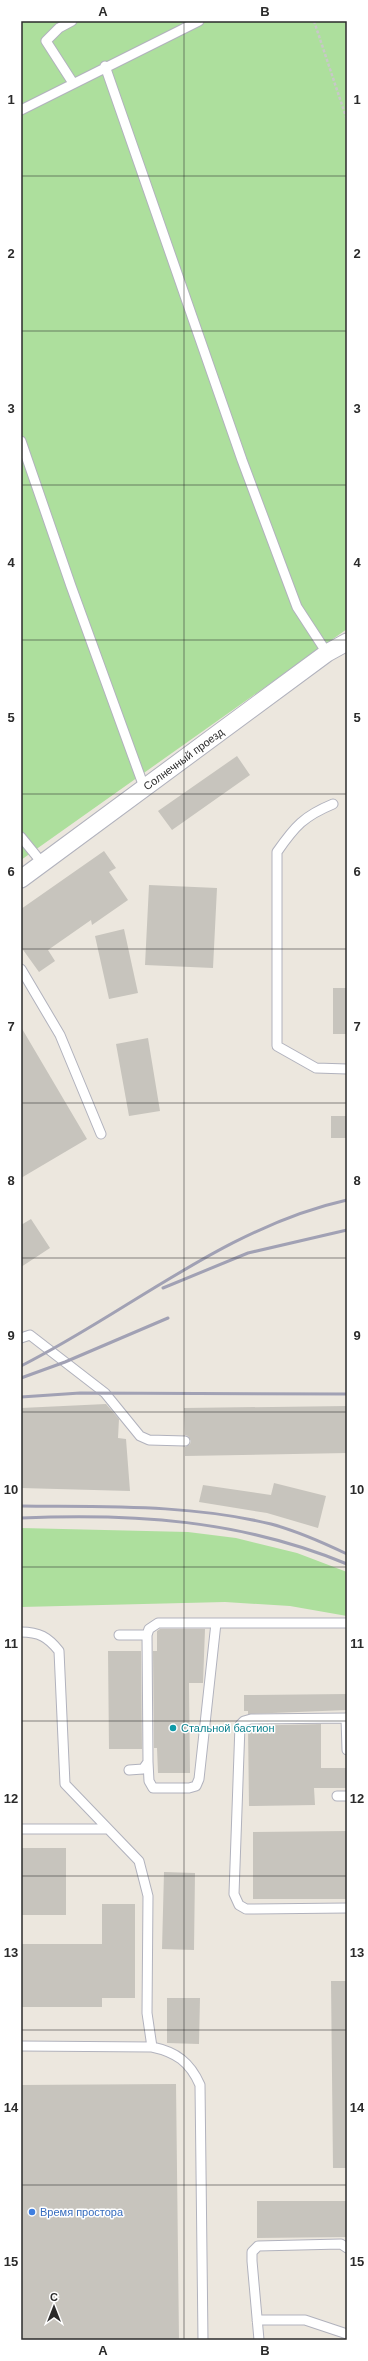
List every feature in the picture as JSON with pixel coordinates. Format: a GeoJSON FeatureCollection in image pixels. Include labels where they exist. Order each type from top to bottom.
{"type":"FeatureCollection","features":[{"type":"Feature","properties":{"kind":"street","name":"Солнечный проезд"},"geometry":{"type":"LineString","coordinates":[[21,879],[327,653],[347,642]]}},
{"type":"Feature","properties":{"kind":"lane"},"geometry":{"type":"LineString","coordinates":[[72,21],[59,28],[46,41],[73,83]]}},
{"type":"Feature","properties":{"kind":"lane"},"geometry":{"type":"LineString","coordinates":[[21,110],[105,66],[199,21]]}},
{"type":"Feature","properties":{"kind":"lane"},"geometry":{"type":"LineString","coordinates":[[105,66],[242,460],[297,607],[327,653]]}},
{"type":"Feature","properties":{"kind":"lane"},"geometry":{"type":"LineString","coordinates":[[21,440],[71,586],[144,787]]}},
{"type":"Feature","properties":{"kind":"lane"},"geometry":{"type":"LineString","coordinates":[[333,804],[317,811],[294,827],[278,852],[277,1046],[316,1068],[347,1069]]}},
{"type":"Feature","properties":{"kind":"lane"},"geometry":{"type":"LineString","coordinates":[[21,836],[43,864]]}},
{"type":"Feature","properties":{"kind":"lane"},"geometry":{"type":"LineString","coordinates":[[21,969],[60,1035],[101,1134]]}},
{"type":"Feature","properties":{"kind":"lane"},"geometry":{"type":"LineString","coordinates":[[21,1338],[30,1335],[105,1394],[140,1436],[149,1440],[185,1441]]}},
{"type":"Feature","properties":{"kind":"lane"},"geometry":{"type":"LineString","coordinates":[[216,1623],[196,1786],[189,1788],[153,1788],[149,1781],[148,1762],[147,1635],[149,1629],[158,1623],[216,1623],[347,1623]]}},
{"type":"Feature","properties":{"kind":"lane"},"geometry":{"type":"LineString","coordinates":[[21,1632],[34,1632],[49,1638],[59,1651],[65,1784],[139,1861],[148,1896],[147,2013],[152,2048]]}},
{"type":"Feature","properties":{"kind":"lane"},"geometry":{"type":"LineString","coordinates":[[119,1635],[147,1635]]}},
{"type":"Feature","properties":{"kind":"lane"},"geometry":{"type":"LineString","coordinates":[[347,1750],[347,1718],[251,1719],[244,1721],[240,1725],[234,1894],[239,1905],[246,1909],[347,1908]]}},
{"type":"Feature","properties":{"kind":"lane"},"geometry":{"type":"LineString","coordinates":[[129,1770],[143,1769],[148,1762]]}},
{"type":"Feature","properties":{"kind":"lane"},"geometry":{"type":"LineString","coordinates":[[337,1796],[347,1796]]}},
{"type":"Feature","properties":{"kind":"lane"},"geometry":{"type":"LineString","coordinates":[[21,1829],[108,1829]]}},
{"type":"Feature","properties":{"kind":"lane"},"geometry":{"type":"LineString","coordinates":[[21,2046],[152,2048],[168,2051],[182,2059],[193,2070],[200,2084],[203,2340]]}},
{"type":"Feature","properties":{"kind":"lane"},"geometry":{"type":"LineString","coordinates":[[259,2340],[252,2252],[258,2246],[341,2244],[347,2248]]}},
{"type":"Feature","properties":{"kind":"lane"},"geometry":{"type":"LineString","coordinates":[[257,2320],[305,2320],[347,2334]]}},
{"type":"Feature","properties":{"kind":"path"},"geometry":{"type":"LineString","coordinates":[[314,21],[347,120]]}},
{"type":"Feature","properties":{"kind":"green space"},"geometry":{"type":"Polygon","coordinates":[[[21,21],[347,21],[347,629],[21,860],[21,21]]]}},
{"type":"Feature","properties":{"kind":"green space"},"geometry":{"type":"Polygon","coordinates":[[[21,1528],[188,1532],[236,1538],[297,1553],[347,1572],[347,1616],[290,1606],[225,1602],[21,1607],[21,1528]]]}},
{"type":"Feature","properties":{"kind":"building"},"geometry":{"type":"Polygon","coordinates":[[[237,756],[250,775],[172,830],[158,811],[237,756]]]}},
{"type":"Feature","properties":{"kind":"building"},"geometry":{"type":"Polygon","coordinates":[[[104,851],[116,868],[109,872],[128,900],[92,925],[91,920],[48,950],[55,961],[39,972],[21,947],[21,909],[104,851]]]}},
{"type":"Feature","properties":{"kind":"building"},"geometry":{"type":"Polygon","coordinates":[[[149,885],[217,888],[213,968],[145,965],[149,885]]]}},
{"type":"Feature","properties":{"kind":"building"},"geometry":{"type":"Polygon","coordinates":[[[124,929],[138,993],[109,999],[95,936],[124,929]]]}},
{"type":"Feature","properties":{"kind":"building"},"geometry":{"type":"Polygon","coordinates":[[[333,988],[347,988],[347,1034],[333,1034],[333,988]]]}},
{"type":"Feature","properties":{"kind":"building"},"geometry":{"type":"Polygon","coordinates":[[[21,1027],[87,1139],[21,1178],[21,1027]]]}},
{"type":"Feature","properties":{"kind":"building"},"geometry":{"type":"Polygon","coordinates":[[[148,1038],[160,1111],[129,1116],[116,1044],[148,1038]]]}},
{"type":"Feature","properties":{"kind":"building"},"geometry":{"type":"Polygon","coordinates":[[[331,1116],[347,1116],[347,1138],[331,1138],[331,1116]]]}},
{"type":"Feature","properties":{"kind":"building"},"geometry":{"type":"Polygon","coordinates":[[[31,1219],[50,1248],[21,1267],[21,1225],[31,1219]]]}},
{"type":"Feature","properties":{"kind":"building"},"geometry":{"type":"Polygon","coordinates":[[[106,1404],[119,1419],[118,1438],[126,1439],[130,1491],[21,1488],[21,1408],[106,1404]]]}},
{"type":"Feature","properties":{"kind":"building"},"geometry":{"type":"Polygon","coordinates":[[[347,1406],[347,1453],[185,1456],[185,1447],[190,1444],[191,1441],[188,1436],[185,1435],[184,1408],[347,1406]]]}},
{"type":"Feature","properties":{"kind":"building"},"geometry":{"type":"Polygon","coordinates":[[[274,1483],[326,1496],[318,1528],[267,1513],[199,1502],[203,1485],[271,1495],[274,1483]]]}},
{"type":"Feature","properties":{"kind":"building","name":"Стальной бастион"},"geometry":{"type":"Polygon","coordinates":[[[160,1629],[205,1629],[203,1683],[189,1683],[190,1773],[158,1773],[157,1748],[154,1748],[153,1651],[157,1651],[157,1631],[160,1629]]]}},
{"type":"Feature","properties":{"kind":"building"},"geometry":{"type":"Polygon","coordinates":[[[108,1651],[141,1651],[142,1749],[109,1749],[108,1651]]]}},
{"type":"Feature","properties":{"kind":"building"},"geometry":{"type":"Polygon","coordinates":[[[347,1694],[347,1710],[248,1714],[248,1711],[244,1711],[244,1695],[347,1694]]]}},
{"type":"Feature","properties":{"kind":"building"},"geometry":{"type":"Polygon","coordinates":[[[321,1724],[321,1768],[347,1768],[347,1788],[314,1788],[315,1805],[249,1806],[248,1726],[321,1724]]]}},
{"type":"Feature","properties":{"kind":"building"},"geometry":{"type":"Polygon","coordinates":[[[347,1831],[347,1899],[253,1899],[253,1832],[347,1831]]]}},
{"type":"Feature","properties":{"kind":"building"},"geometry":{"type":"Polygon","coordinates":[[[21,1848],[66,1848],[66,1915],[21,1915],[21,1848]]]}},
{"type":"Feature","properties":{"kind":"building"},"geometry":{"type":"Polygon","coordinates":[[[164,1872],[195,1873],[194,1950],[162,1949],[164,1872]]]}},
{"type":"Feature","properties":{"kind":"building"},"geometry":{"type":"Polygon","coordinates":[[[102,1904],[135,1904],[135,1998],[102,1998],[102,2007],[21,2007],[21,1944],[102,1944],[102,1904]]]}},
{"type":"Feature","properties":{"kind":"building"},"geometry":{"type":"Polygon","coordinates":[[[331,1981],[347,1981],[347,2168],[333,2168],[331,1981]]]}},
{"type":"Feature","properties":{"kind":"building"},"geometry":{"type":"Polygon","coordinates":[[[167,1998],[200,1998],[199,2044],[167,2043],[167,1998]]]}},
{"type":"Feature","properties":{"kind":"building"},"geometry":{"type":"Polygon","coordinates":[[[176,2084],[179,2340],[21,2340],[21,2085],[176,2084]]]}},
{"type":"Feature","properties":{"kind":"building"},"geometry":{"type":"Polygon","coordinates":[[[257,2201],[347,2201],[347,2237],[257,2238],[257,2201]]]}},
{"type":"Feature","properties":{"kind":"railway"},"geometry":{"type":"LineString","coordinates":[[21,1366],[101,1321],[180,1272],[219,1250],[260,1230],[303,1213],[347,1200]]}},
{"type":"Feature","properties":{"kind":"railway"},"geometry":{"type":"LineString","coordinates":[[163,1288],[248,1253],[347,1230]]}},
{"type":"Feature","properties":{"kind":"railway"},"geometry":{"type":"LineString","coordinates":[[21,1378],[65,1362],[168,1318]]}},
{"type":"Feature","properties":{"kind":"railway"},"geometry":{"type":"LineString","coordinates":[[21,1397],[80,1393],[347,1394]]}},
{"type":"Feature","properties":{"kind":"railway"},"geometry":{"type":"LineString","coordinates":[[21,1506],[147,1508],[209,1513],[271,1524],[309,1537],[347,1554]]}},
{"type":"Feature","properties":{"kind":"railway"},"geometry":{"type":"LineString","coordinates":[[21,1518],[105,1517],[187,1523],[227,1529],[267,1538],[307,1549],[347,1564]]}},
{"type":"Feature","properties":{"kind":"place","name":"Стальной бастион"},"geometry":{"type":"Point","coordinates":[173,1728]}},
{"type":"Feature","properties":{"kind":"place","name":"Время простора"},"geometry":{"type":"Point","coordinates":[32,2212]}}]}
